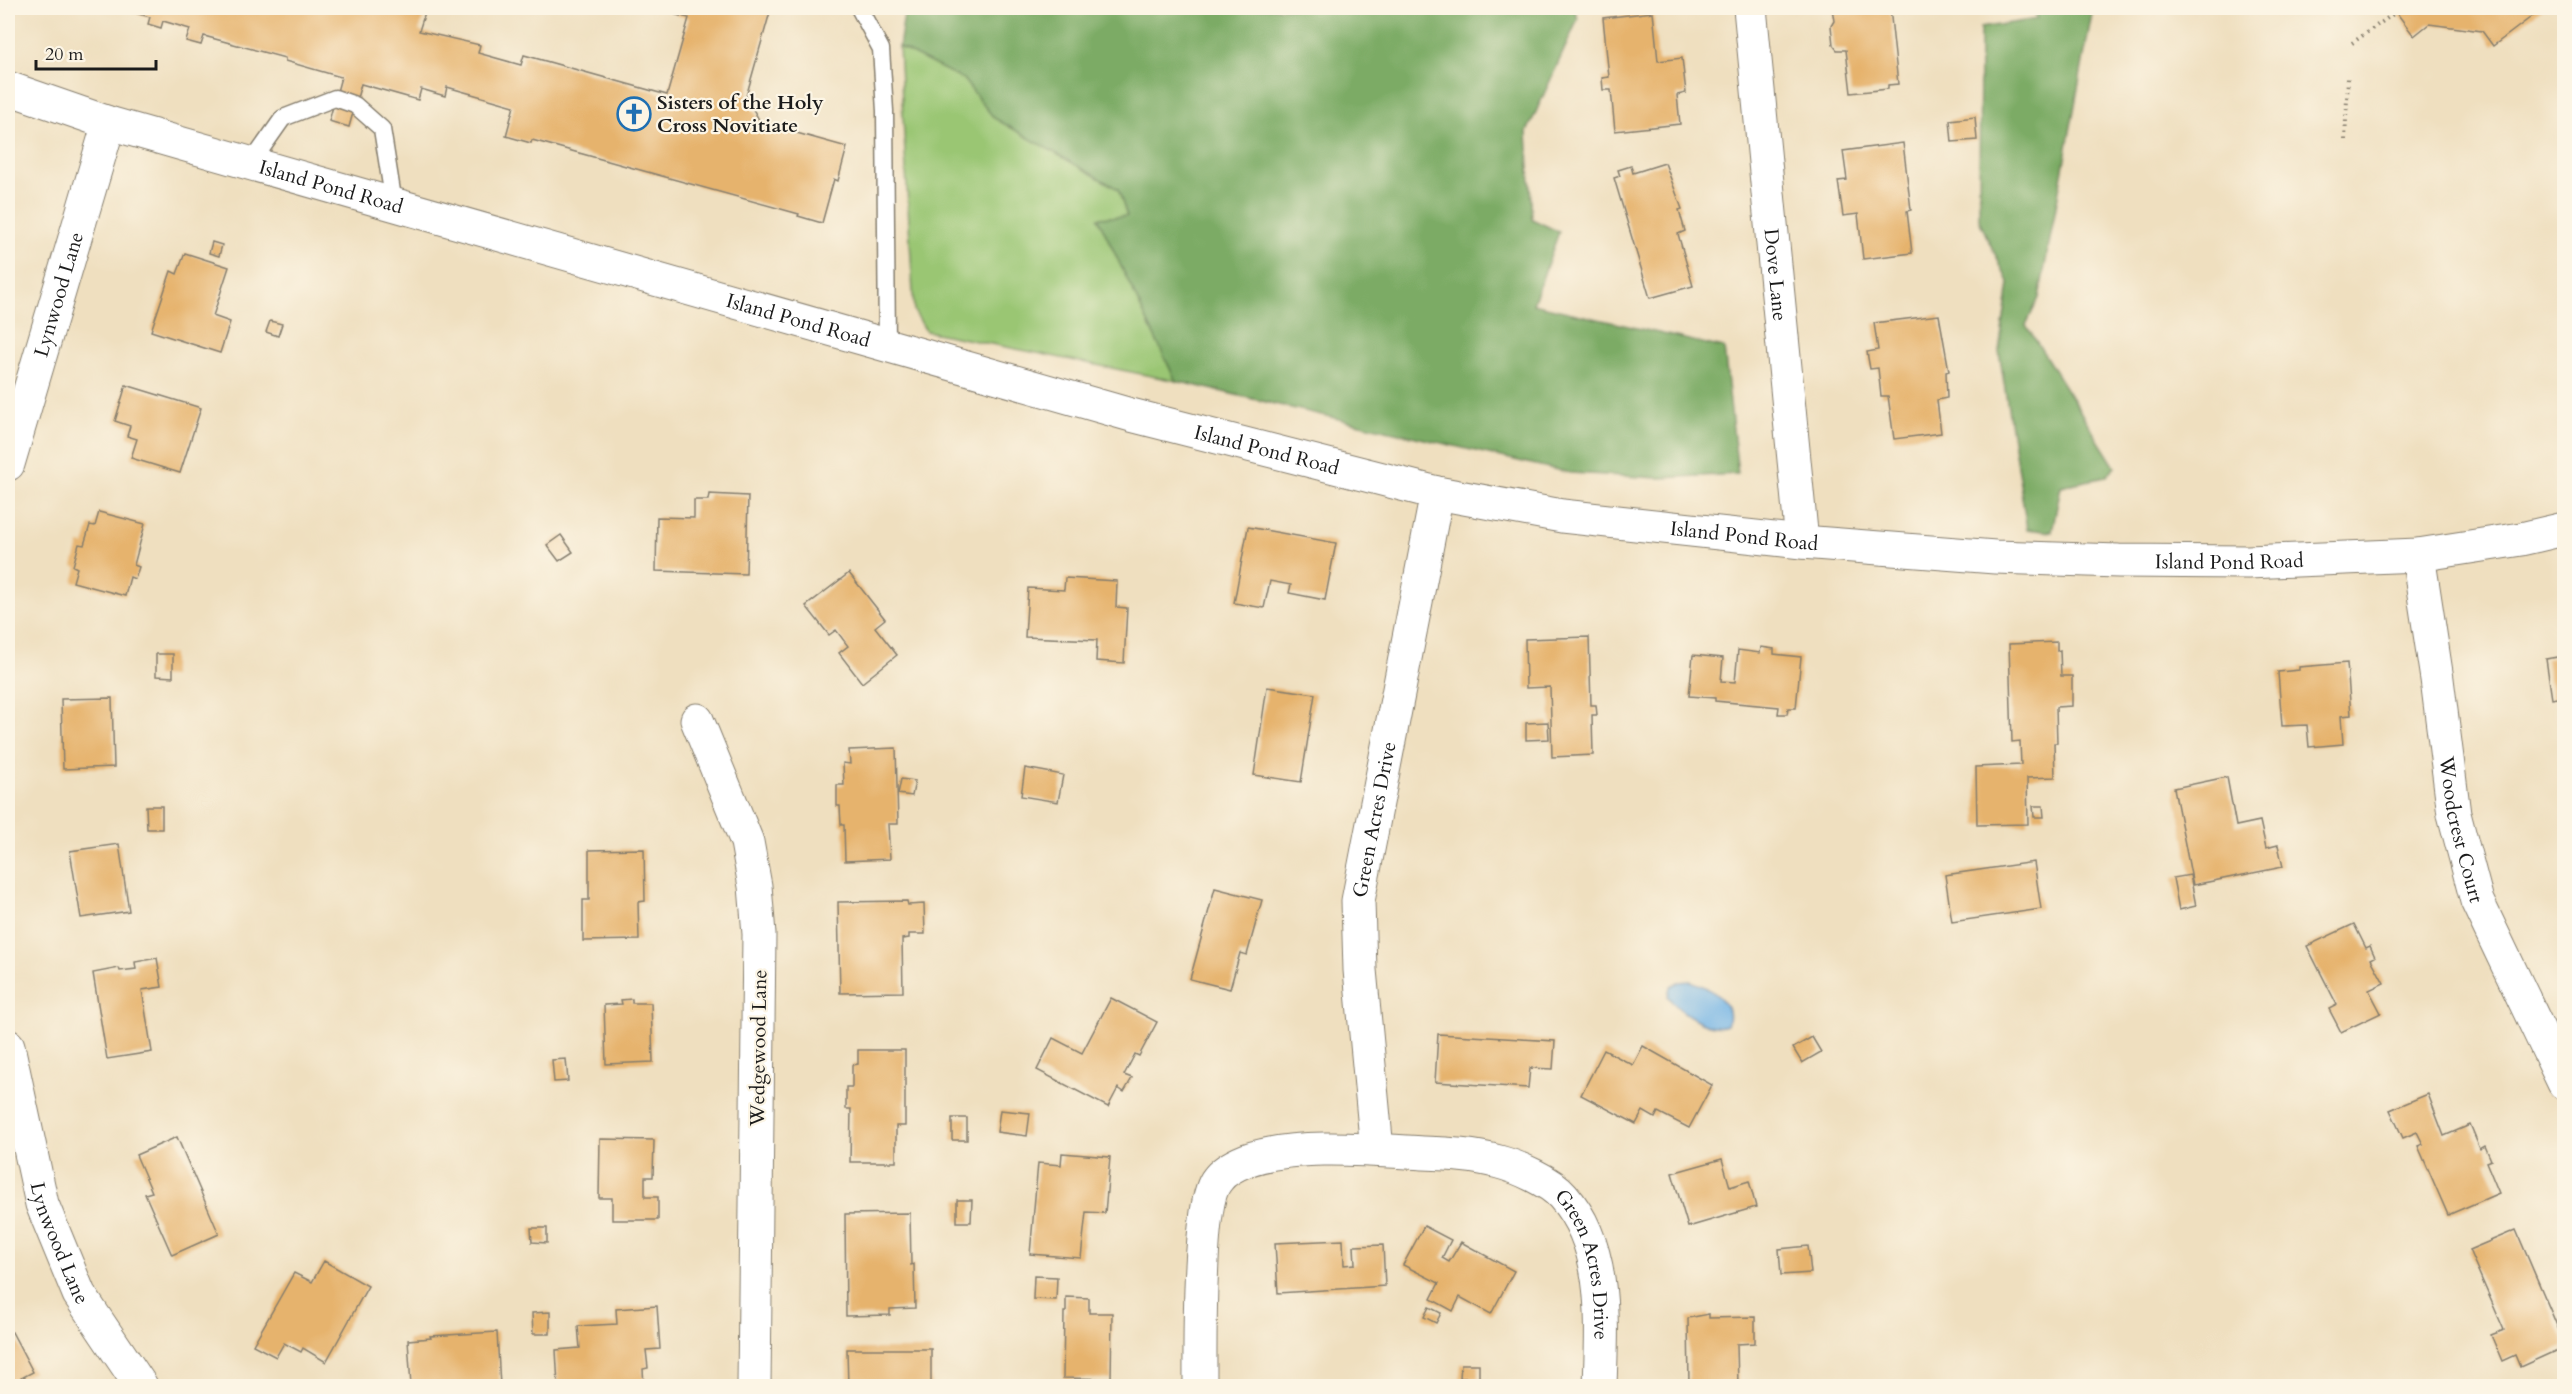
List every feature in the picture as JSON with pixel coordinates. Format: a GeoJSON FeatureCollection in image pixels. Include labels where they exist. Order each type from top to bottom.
{"type":"FeatureCollection","features":[{"type":"Feature","properties":{"kind":"street","name":"Dove Lane"},"geometry":{"type":"LineString","coordinates":[[1750,8],[1802,542]]}},
{"type":"Feature","properties":{"kind":"street","name":"Island Pond Road"},"geometry":{"type":"LineString","coordinates":[[8,88],[109,123],[1131,415],[1437,493],[1562,516],[1802,542],[1995,556],[2120,561],[2248,562],[2418,555],[2521,539],[2565,529]]}},
{"type":"Feature","properties":{"kind":"street","name":"Lynwood Lane"},"geometry":{"type":"LineString","coordinates":[[8,464],[109,123]]}},
{"type":"Feature","properties":{"kind":"street","name":"Green Acres Drive"},"geometry":{"type":"LineString","coordinates":[[1377,1150],[1360,970],[1358,901],[1437,493]]}},
{"type":"Feature","properties":{"kind":"street","name":"Woodcrest Court"},"geometry":{"type":"LineString","coordinates":[[2418,555],[2454,814],[2477,901],[2565,1083]]}},
{"type":"Feature","properties":{"kind":"street","name":"Wedgewood Lane"},"geometry":{"type":"LineString","coordinates":[[697,720],[747,842],[755,886],[759,934],[753,1386]]}},
{"type":"Feature","properties":{"kind":"street","name":"Lynwood Lane"},"geometry":{"type":"LineString","coordinates":[[8,1046],[42,1204],[79,1294],[141,1386]]}},
{"type":"Feature","properties":{"kind":"street","name":"Green Acres Drive"},"geometry":{"type":"LineString","coordinates":[[1200,1386],[1201,1283],[1208,1199],[1216,1180],[1246,1160],[1304,1150],[1377,1150],[1469,1156],[1500,1162],[1526,1172],[1561,1194],[1577,1214],[1592,1250],[1600,1279],[1600,1386]]}},
{"type":"Feature","properties":{"kind":"lane"},"geometry":{"type":"LineString","coordinates":[[859,8],[880,49],[881,59],[885,111],[887,347]]}},
{"type":"Feature","properties":{"kind":"lane"},"geometry":{"type":"LineString","coordinates":[[252,162],[284,118],[335,98],[355,105],[382,129],[394,204]]}},
{"type":"Feature","properties":{"kind":"path"},"geometry":{"type":"LineString","coordinates":[[2352,43],[2396,12]]}},
{"type":"Feature","properties":{"kind":"path"},"geometry":{"type":"LineString","coordinates":[[2345,140],[2348,78]]}},
{"type":"Feature","properties":{"kind":"green space"},"geometry":{"type":"Polygon","coordinates":[[[905,8],[1574,8],[1578,19],[1527,132],[1532,219],[1559,232],[1533,304],[1724,348],[1738,474],[1659,478],[1570,473],[1176,381],[1098,218],[1127,216],[1118,189],[994,118],[963,79],[899,47],[905,8]]]}},
{"type":"Feature","properties":{"kind":"green space"},"geometry":{"type":"Polygon","coordinates":[[[2032,8],[2093,8],[2039,298],[2026,325],[2115,467],[2106,477],[2061,486],[2052,532],[2027,529],[1999,351],[2009,284],[1979,220],[1980,28],[2037,19],[2032,8]]]}},
{"type":"Feature","properties":{"kind":"green space"},"geometry":{"type":"Polygon","coordinates":[[[899,47],[963,79],[994,118],[1118,188],[1127,217],[1098,218],[1176,381],[926,331],[914,311],[899,47]]]}},
{"type":"Feature","properties":{"kind":"water"},"geometry":{"type":"Polygon","coordinates":[[[1691,981],[1713,992],[1724,1003],[1729,1017],[1727,1025],[1712,1026],[1694,1019],[1668,996],[1670,988],[1678,982],[1691,981]]]}},
{"type":"Feature","properties":{"kind":"building","name":"Sisters of the Holy Cross Novitiate"},"geometry":{"type":"Polygon","coordinates":[[[117,8],[426,9],[419,31],[480,45],[478,53],[521,65],[524,55],[667,95],[689,18],[676,15],[678,8],[753,8],[770,12],[746,97],[761,123],[847,147],[838,181],[834,179],[822,223],[798,216],[799,214],[532,140],[531,143],[506,136],[514,106],[447,87],[445,96],[421,89],[418,100],[361,84],[349,127],[329,121],[341,77],[285,61],[285,58],[204,36],[201,45],[186,41],[190,29],[163,21],[161,28],[148,24],[150,17],[117,8]]]}},
{"type":"Feature","properties":{"kind":"building"},"geometry":{"type":"Polygon","coordinates":[[[1832,8],[1890,8],[1898,84],[1888,85],[1888,89],[1851,93],[1846,50],[1837,50],[1833,45],[1832,8]]]}},
{"type":"Feature","properties":{"kind":"building"},"geometry":{"type":"Polygon","coordinates":[[[2393,8],[2543,8],[2493,46],[2482,31],[2429,24],[2414,36],[2393,8]]]}},
{"type":"Feature","properties":{"kind":"building"},"geometry":{"type":"Polygon","coordinates":[[[1653,12],[1658,61],[1682,58],[1686,93],[1677,95],[1680,124],[1615,131],[1611,90],[1603,90],[1602,78],[1609,77],[1603,18],[1653,12]]]}},
{"type":"Feature","properties":{"kind":"building"},"geometry":{"type":"Polygon","coordinates":[[[1975,117],[1977,140],[1952,142],[1950,120],[1975,117]]]}},
{"type":"Feature","properties":{"kind":"building"},"geometry":{"type":"Polygon","coordinates":[[[1903,143],[1911,210],[1907,211],[1912,253],[1863,259],[1858,214],[1843,216],[1838,181],[1847,180],[1843,151],[1903,143]]]}},
{"type":"Feature","properties":{"kind":"building"},"geometry":{"type":"Polygon","coordinates":[[[1665,163],[1682,209],[1679,210],[1685,231],[1678,234],[1693,286],[1650,298],[1614,178],[1620,176],[1618,170],[1631,166],[1633,173],[1665,163]]]}},
{"type":"Feature","properties":{"kind":"building"},"geometry":{"type":"Polygon","coordinates":[[[212,242],[222,245],[219,256],[209,253],[212,242]]]}},
{"type":"Feature","properties":{"kind":"building"},"geometry":{"type":"Polygon","coordinates":[[[185,253],[229,267],[213,316],[230,322],[220,353],[151,331],[171,271],[177,274],[185,253]]]}},
{"type":"Feature","properties":{"kind":"building"},"geometry":{"type":"Polygon","coordinates":[[[1939,315],[1949,371],[1946,372],[1947,398],[1937,400],[1941,433],[1894,439],[1888,396],[1881,396],[1878,368],[1870,369],[1867,352],[1878,350],[1874,323],[1939,315]]]}},
{"type":"Feature","properties":{"kind":"building"},"geometry":{"type":"Polygon","coordinates":[[[270,321],[282,324],[278,336],[266,332],[270,321]]]}},
{"type":"Feature","properties":{"kind":"building"},"geometry":{"type":"Polygon","coordinates":[[[126,385],[201,408],[180,473],[131,458],[137,439],[127,436],[130,426],[115,421],[126,385]]]}},
{"type":"Feature","properties":{"kind":"building"},"geometry":{"type":"Polygon","coordinates":[[[709,494],[748,496],[746,574],[656,571],[657,517],[694,518],[694,500],[708,500],[709,494]]]}},
{"type":"Feature","properties":{"kind":"building"},"geometry":{"type":"Polygon","coordinates":[[[99,512],[145,524],[134,565],[139,567],[135,579],[130,577],[125,596],[73,582],[77,568],[73,566],[79,544],[84,545],[90,525],[95,526],[99,512]]]}},
{"type":"Feature","properties":{"kind":"building"},"geometry":{"type":"Polygon","coordinates":[[[1248,527],[1336,543],[1325,600],[1289,593],[1291,585],[1270,581],[1264,608],[1234,603],[1248,527]]]}},
{"type":"Feature","properties":{"kind":"building"},"geometry":{"type":"Polygon","coordinates":[[[561,535],[573,552],[559,561],[547,545],[561,535]]]}},
{"type":"Feature","properties":{"kind":"building"},"geometry":{"type":"Polygon","coordinates":[[[849,573],[885,619],[875,627],[897,655],[862,683],[839,653],[848,646],[836,630],[829,635],[806,606],[849,573]]]}},
{"type":"Feature","properties":{"kind":"building"},"geometry":{"type":"Polygon","coordinates":[[[1065,578],[1117,581],[1116,607],[1127,608],[1124,663],[1096,661],[1097,640],[1025,637],[1028,588],[1064,590],[1065,578]]]}},
{"type":"Feature","properties":{"kind":"building"},"geometry":{"type":"Polygon","coordinates":[[[1589,637],[1591,705],[1596,705],[1597,715],[1592,715],[1593,755],[1552,757],[1550,687],[1526,688],[1525,639],[1589,637]]]}},
{"type":"Feature","properties":{"kind":"building"},"geometry":{"type":"Polygon","coordinates":[[[2057,642],[2057,651],[2060,650],[2061,676],[2072,676],[2072,706],[2056,707],[2055,777],[2027,778],[2028,824],[1977,825],[1976,767],[2021,765],[2020,741],[2012,742],[2009,644],[2057,642]]]}},
{"type":"Feature","properties":{"kind":"building"},"geometry":{"type":"Polygon","coordinates":[[[1761,647],[1774,649],[1774,654],[1801,657],[1796,708],[1788,708],[1787,714],[1778,714],[1779,707],[1715,701],[1715,698],[1689,696],[1693,655],[1723,658],[1721,681],[1735,682],[1738,650],[1760,653],[1761,647]]]}},
{"type":"Feature","properties":{"kind":"building"},"geometry":{"type":"Polygon","coordinates":[[[156,654],[173,654],[173,677],[156,676],[156,654]]]}},
{"type":"Feature","properties":{"kind":"building"},"geometry":{"type":"Polygon","coordinates":[[[2564,656],[2564,697],[2552,699],[2546,659],[2564,656]]]}},
{"type":"Feature","properties":{"kind":"building"},"geometry":{"type":"Polygon","coordinates":[[[2347,663],[2351,715],[2341,716],[2343,744],[2309,747],[2307,725],[2282,726],[2278,672],[2299,670],[2299,667],[2347,663]]]}},
{"type":"Feature","properties":{"kind":"building"},"geometry":{"type":"Polygon","coordinates":[[[1267,687],[1315,694],[1301,782],[1254,775],[1267,687]]]}},
{"type":"Feature","properties":{"kind":"building"},"geometry":{"type":"Polygon","coordinates":[[[112,698],[114,767],[63,769],[61,699],[112,698]]]}},
{"type":"Feature","properties":{"kind":"building"},"geometry":{"type":"Polygon","coordinates":[[[1548,722],[1549,739],[1526,740],[1526,723],[1548,722]]]}},
{"type":"Feature","properties":{"kind":"building"},"geometry":{"type":"Polygon","coordinates":[[[896,748],[898,824],[888,824],[890,859],[845,861],[844,825],[841,825],[840,806],[837,806],[837,785],[844,785],[843,763],[850,764],[849,750],[896,748]]]}},
{"type":"Feature","properties":{"kind":"building"},"geometry":{"type":"Polygon","coordinates":[[[1025,768],[1063,775],[1058,802],[1021,796],[1025,768]]]}},
{"type":"Feature","properties":{"kind":"building"},"geometry":{"type":"Polygon","coordinates":[[[2227,777],[2236,826],[2260,821],[2266,848],[2278,845],[2283,867],[2193,885],[2174,788],[2227,777]]]}},
{"type":"Feature","properties":{"kind":"building"},"geometry":{"type":"Polygon","coordinates":[[[901,779],[915,781],[912,796],[898,794],[901,779]]]}},
{"type":"Feature","properties":{"kind":"building"},"geometry":{"type":"Polygon","coordinates":[[[146,806],[162,806],[162,829],[147,829],[146,806]]]}},
{"type":"Feature","properties":{"kind":"building"},"geometry":{"type":"Polygon","coordinates":[[[2033,806],[2043,806],[2044,817],[2034,817],[2033,806]]]}},
{"type":"Feature","properties":{"kind":"building"},"geometry":{"type":"Polygon","coordinates":[[[119,844],[129,911],[81,918],[70,851],[119,844]]]}},
{"type":"Feature","properties":{"kind":"building"},"geometry":{"type":"Polygon","coordinates":[[[644,849],[645,901],[638,902],[639,940],[583,941],[583,900],[589,900],[589,850],[644,849]]]}},
{"type":"Feature","properties":{"kind":"building"},"geometry":{"type":"Polygon","coordinates":[[[2034,862],[2041,909],[1952,922],[1945,875],[2034,862]]]}},
{"type":"Feature","properties":{"kind":"building"},"geometry":{"type":"Polygon","coordinates":[[[2190,875],[2196,906],[2179,910],[2173,878],[2190,875]]]}},
{"type":"Feature","properties":{"kind":"building"},"geometry":{"type":"Polygon","coordinates":[[[1215,888],[1262,900],[1247,955],[1240,953],[1230,989],[1190,979],[1215,888]]]}},
{"type":"Feature","properties":{"kind":"building"},"geometry":{"type":"Polygon","coordinates":[[[907,901],[908,905],[924,904],[925,934],[909,934],[909,938],[902,939],[903,992],[840,993],[838,902],[907,901]]]}},
{"type":"Feature","properties":{"kind":"building"},"geometry":{"type":"Polygon","coordinates":[[[2354,924],[2366,948],[2370,946],[2375,957],[2371,959],[2384,983],[2369,990],[2381,1013],[2341,1032],[2329,1009],[2337,1005],[2307,946],[2354,924]]]}},
{"type":"Feature","properties":{"kind":"building"},"geometry":{"type":"Polygon","coordinates":[[[157,958],[162,987],[142,990],[152,1052],[107,1059],[93,973],[119,968],[120,971],[136,969],[135,962],[157,958]]]}},
{"type":"Feature","properties":{"kind":"building"},"geometry":{"type":"Polygon","coordinates":[[[1111,998],[1157,1022],[1139,1056],[1135,1054],[1124,1075],[1132,1078],[1124,1092],[1118,1088],[1108,1107],[1037,1070],[1053,1038],[1082,1053],[1111,998]]]}},
{"type":"Feature","properties":{"kind":"building"},"geometry":{"type":"Polygon","coordinates":[[[632,999],[632,1003],[651,1003],[653,1062],[606,1064],[604,1005],[622,1004],[621,1000],[632,999]]]}},
{"type":"Feature","properties":{"kind":"building"},"geometry":{"type":"Polygon","coordinates":[[[1438,1034],[1555,1041],[1553,1069],[1530,1068],[1528,1088],[1435,1082],[1438,1034]]]}},
{"type":"Feature","properties":{"kind":"building"},"geometry":{"type":"Polygon","coordinates":[[[1812,1037],[1821,1052],[1802,1063],[1793,1048],[1812,1037]]]}},
{"type":"Feature","properties":{"kind":"building"},"geometry":{"type":"Polygon","coordinates":[[[1643,1046],[1712,1085],[1689,1128],[1658,1112],[1655,1118],[1643,1111],[1636,1124],[1581,1095],[1604,1050],[1633,1065],[1643,1046]]]}},
{"type":"Feature","properties":{"kind":"building"},"geometry":{"type":"Polygon","coordinates":[[[858,1050],[905,1050],[905,1126],[896,1126],[896,1162],[850,1162],[851,1109],[846,1109],[846,1087],[852,1087],[852,1065],[858,1064],[858,1050]]]}},
{"type":"Feature","properties":{"kind":"building"},"geometry":{"type":"Polygon","coordinates":[[[566,1059],[568,1081],[554,1082],[552,1060],[566,1059]]]}},
{"type":"Feature","properties":{"kind":"building"},"geometry":{"type":"Polygon","coordinates":[[[2428,1094],[2444,1136],[2470,1125],[2480,1149],[2485,1146],[2491,1160],[2486,1162],[2499,1193],[2448,1215],[2418,1146],[2423,1144],[2417,1132],[2403,1138],[2390,1110],[2428,1094]]]}},
{"type":"Feature","properties":{"kind":"building"},"geometry":{"type":"Polygon","coordinates":[[[1000,1110],[1030,1113],[1027,1136],[997,1132],[1000,1110]]]}},
{"type":"Feature","properties":{"kind":"building"},"geometry":{"type":"Polygon","coordinates":[[[952,1118],[967,1118],[967,1140],[952,1140],[952,1118]]]}},
{"type":"Feature","properties":{"kind":"building"},"geometry":{"type":"Polygon","coordinates":[[[177,1137],[219,1234],[172,1255],[145,1194],[152,1192],[136,1155],[177,1137]]]}},
{"type":"Feature","properties":{"kind":"building"},"geometry":{"type":"Polygon","coordinates":[[[600,1139],[654,1140],[653,1177],[645,1177],[645,1197],[658,1197],[658,1220],[612,1220],[612,1198],[599,1198],[600,1139]]]}},
{"type":"Feature","properties":{"kind":"building"},"geometry":{"type":"Polygon","coordinates":[[[1062,1153],[1110,1157],[1105,1213],[1086,1212],[1081,1258],[1030,1254],[1038,1163],[1061,1165],[1062,1153]]]}},
{"type":"Feature","properties":{"kind":"building"},"geometry":{"type":"Polygon","coordinates":[[[1722,1159],[1730,1187],[1749,1181],[1756,1207],[1688,1227],[1672,1173],[1722,1159]]]}},
{"type":"Feature","properties":{"kind":"building"},"geometry":{"type":"Polygon","coordinates":[[[957,1200],[972,1200],[971,1222],[957,1222],[957,1200]]]}},
{"type":"Feature","properties":{"kind":"building"},"geometry":{"type":"Polygon","coordinates":[[[910,1213],[915,1308],[890,1309],[890,1315],[846,1316],[845,1214],[910,1213]]]}},
{"type":"Feature","properties":{"kind":"building"},"geometry":{"type":"Polygon","coordinates":[[[1424,1226],[1451,1240],[1442,1258],[1449,1262],[1461,1242],[1514,1271],[1491,1314],[1460,1297],[1453,1311],[1431,1299],[1439,1283],[1403,1265],[1424,1226]]]}},
{"type":"Feature","properties":{"kind":"building"},"geometry":{"type":"Polygon","coordinates":[[[531,1228],[547,1228],[547,1243],[532,1242],[531,1228]]]}},
{"type":"Feature","properties":{"kind":"building"},"geometry":{"type":"Polygon","coordinates":[[[2516,1230],[2564,1342],[2564,1347],[2520,1367],[2515,1355],[2502,1361],[2491,1335],[2504,1330],[2469,1250],[2516,1230]]]}},
{"type":"Feature","properties":{"kind":"building"},"geometry":{"type":"Polygon","coordinates":[[[1343,1240],[1344,1265],[1355,1264],[1354,1246],[1383,1245],[1385,1286],[1278,1293],[1275,1243],[1343,1240]]]}},
{"type":"Feature","properties":{"kind":"building"},"geometry":{"type":"Polygon","coordinates":[[[1808,1246],[1811,1273],[1781,1275],[1779,1249],[1808,1246]]]}},
{"type":"Feature","properties":{"kind":"building"},"geometry":{"type":"Polygon","coordinates":[[[324,1261],[368,1286],[326,1362],[303,1348],[301,1352],[284,1343],[276,1357],[253,1345],[294,1273],[312,1282],[324,1261]]]}},
{"type":"Feature","properties":{"kind":"building"},"geometry":{"type":"Polygon","coordinates":[[[1034,1276],[1057,1277],[1056,1300],[1033,1299],[1034,1276]]]}},
{"type":"Feature","properties":{"kind":"building"},"geometry":{"type":"Polygon","coordinates":[[[1066,1297],[1089,1298],[1089,1313],[1112,1313],[1111,1379],[1063,1378],[1066,1297]]]}},
{"type":"Feature","properties":{"kind":"building"},"geometry":{"type":"Polygon","coordinates":[[[657,1306],[660,1349],[646,1350],[648,1368],[643,1369],[644,1386],[558,1386],[556,1350],[580,1348],[578,1326],[617,1324],[616,1309],[657,1306]]]}},
{"type":"Feature","properties":{"kind":"building"},"geometry":{"type":"Polygon","coordinates":[[[1429,1307],[1441,1313],[1436,1323],[1424,1317],[1429,1307]]]}},
{"type":"Feature","properties":{"kind":"building"},"geometry":{"type":"Polygon","coordinates":[[[550,1312],[550,1334],[533,1334],[532,1313],[550,1312]]]}},
{"type":"Feature","properties":{"kind":"building"},"geometry":{"type":"Polygon","coordinates":[[[1709,1314],[1709,1318],[1755,1317],[1755,1343],[1737,1344],[1738,1386],[1689,1386],[1688,1318],[1709,1314]]]}},
{"type":"Feature","properties":{"kind":"building"},"geometry":{"type":"Polygon","coordinates":[[[12,1332],[33,1372],[8,1385],[8,1334],[12,1332]]]}},
{"type":"Feature","properties":{"kind":"building"},"geometry":{"type":"Polygon","coordinates":[[[497,1332],[500,1386],[411,1386],[408,1340],[431,1338],[430,1336],[497,1332]]]}},
{"type":"Feature","properties":{"kind":"building"},"geometry":{"type":"Polygon","coordinates":[[[847,1349],[931,1349],[931,1386],[848,1386],[847,1349]]]}},
{"type":"Feature","properties":{"kind":"building"},"geometry":{"type":"Polygon","coordinates":[[[1461,1364],[1479,1364],[1479,1378],[1460,1378],[1461,1364]]]}},
{"type":"Feature","properties":{"kind":"building"},"geometry":{"type":"Polygon","coordinates":[[[1445,1382],[1469,1383],[1469,1386],[1445,1386],[1445,1382]]]}},
{"type":"Feature","properties":{"kind":"place","name":"Sisters of the Holy Cross Novitiate"},"geometry":{"type":"Point","coordinates":[634,114]}}]}
